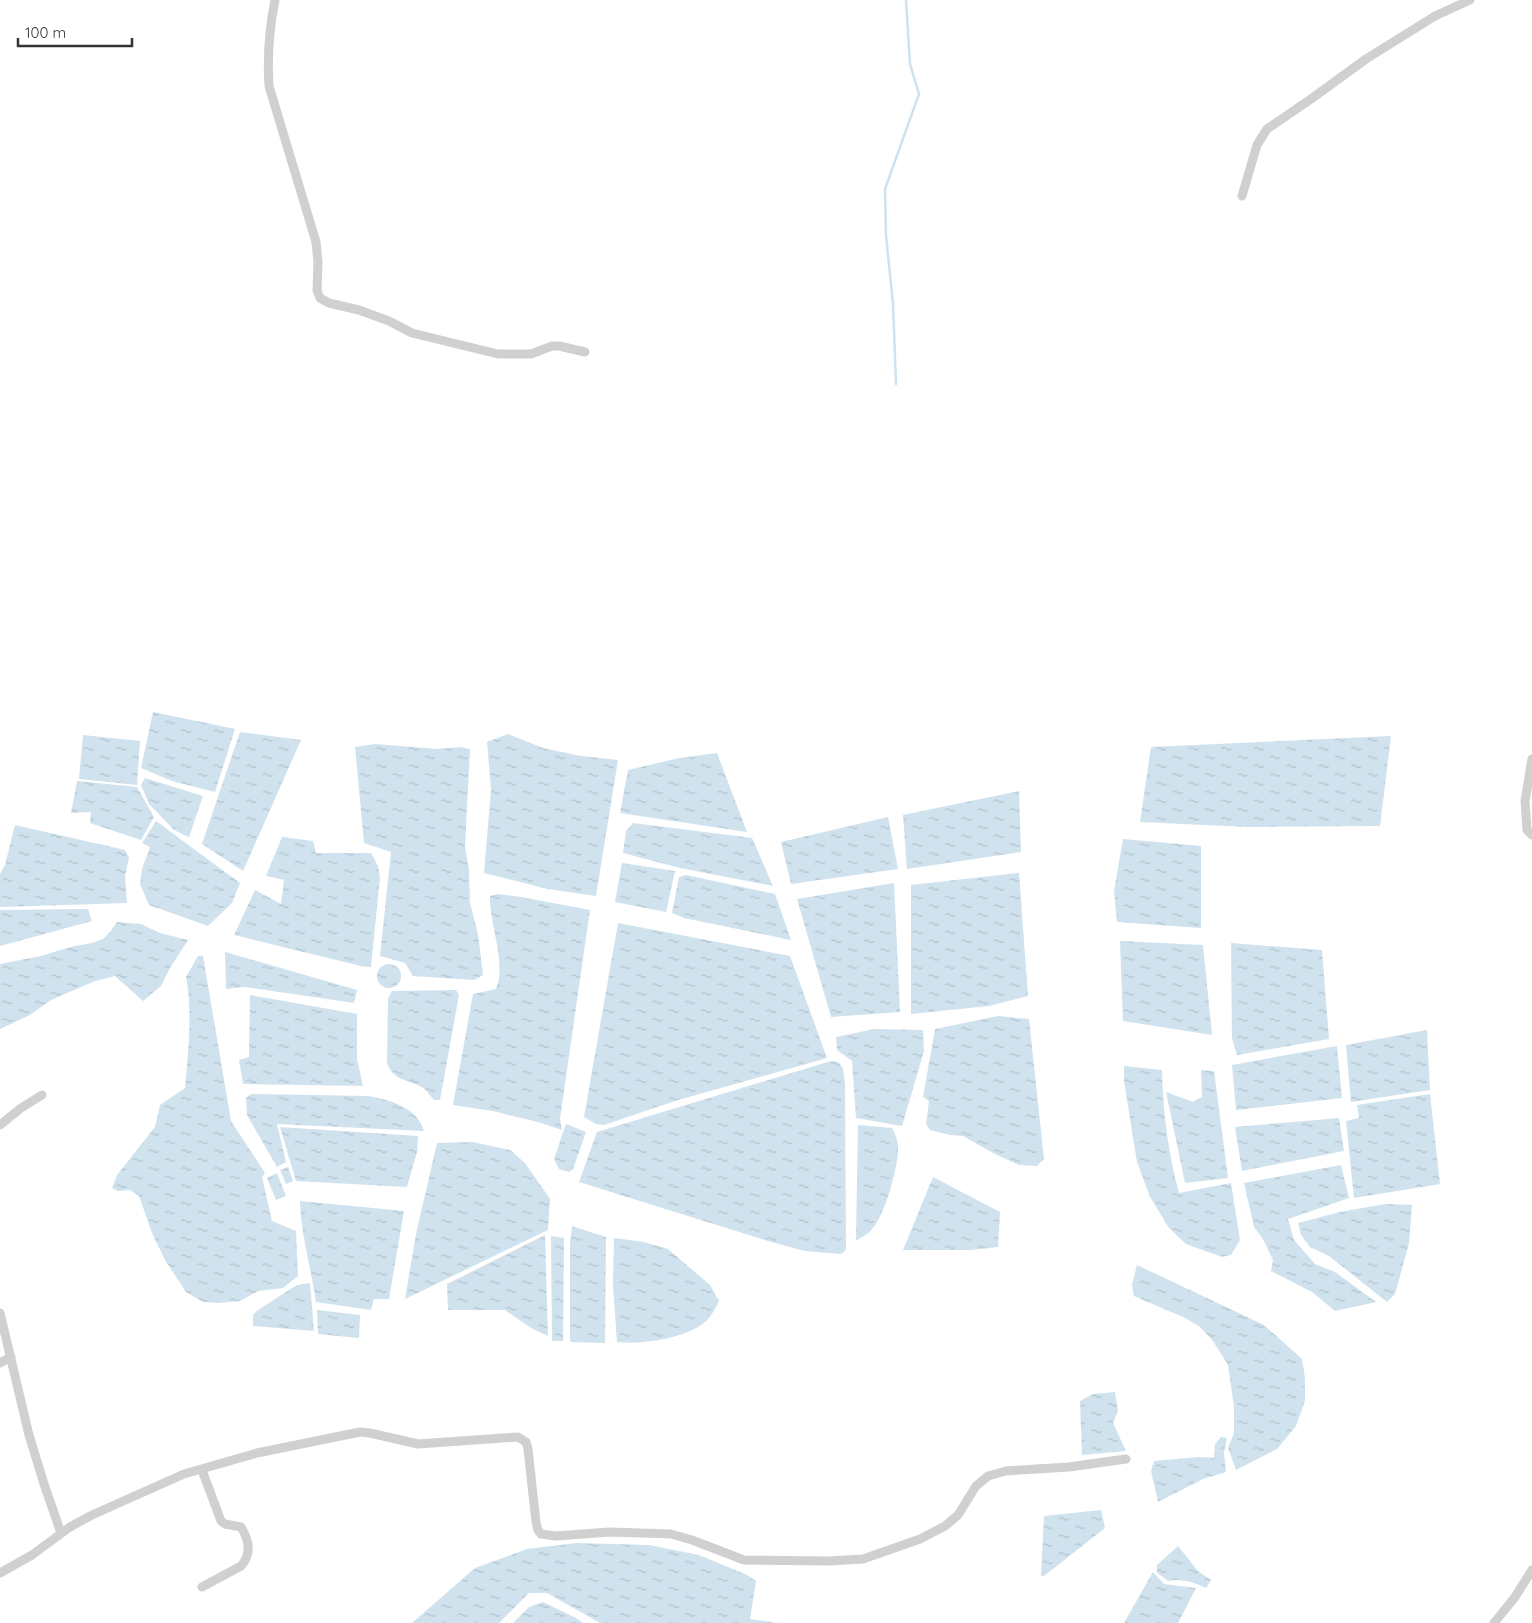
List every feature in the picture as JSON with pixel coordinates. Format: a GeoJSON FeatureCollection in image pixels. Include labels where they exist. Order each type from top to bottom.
{"type":"FeatureCollection","features":[{"type":"Feature","properties":{"kind":"street"},"geometry":{"type":"LineString","coordinates":[[276,0],[269,31],[267,62],[269,86],[316,242],[318,262],[317,290],[320,298],[329,303],[359,310],[389,321],[412,333],[498,354],[532,354],[552,346],[585,352]]}},
{"type":"Feature","properties":{"kind":"street"},"geometry":{"type":"LineString","coordinates":[[1242,196],[1257,145],[1267,129],[1366,59],[1435,16],[1470,0]]}},
{"type":"Feature","properties":{"kind":"street"},"geometry":{"type":"LineString","coordinates":[[1532,759],[1526,800],[1527,830],[1532,834]]}},
{"type":"Feature","properties":{"kind":"street"},"geometry":{"type":"LineString","coordinates":[[0,1125],[21,1108],[42,1095]]}},
{"type":"Feature","properties":{"kind":"street"},"geometry":{"type":"LineString","coordinates":[[0,1313],[30,1435],[61,1533]]}},
{"type":"Feature","properties":{"kind":"street"},"geometry":{"type":"LineString","coordinates":[[0,1363],[11,1357]]}},
{"type":"Feature","properties":{"kind":"street"},"geometry":{"type":"LineString","coordinates":[[0,1573],[32,1555],[79,1522],[184,1474],[257,1453],[352,1433],[370,1433],[418,1444],[518,1437],[526,1442],[528,1449],[536,1522],[541,1534],[556,1536],[610,1532],[671,1534],[744,1560],[829,1562],[863,1559],[920,1539],[945,1526],[958,1516],[976,1486],[988,1476],[1006,1471],[1069,1467],[1126,1459]]}},
{"type":"Feature","properties":{"kind":"street"},"geometry":{"type":"LineString","coordinates":[[202,1470],[221,1521],[225,1524],[241,1527],[249,1548],[245,1562],[241,1566],[202,1587]]}},
{"type":"Feature","properties":{"kind":"street"},"geometry":{"type":"LineString","coordinates":[[1494,1623],[1515,1597],[1532,1570]]}},
{"type":"Feature","properties":{"kind":"water"},"geometry":{"type":"Polygon","coordinates":[[[153,712],[235,729],[215,792],[172,781],[141,768],[153,712]]]}},
{"type":"Feature","properties":{"kind":"water"},"geometry":{"type":"Polygon","coordinates":[[[240,732],[301,740],[243,871],[202,844],[240,732]]]}},
{"type":"Feature","properties":{"kind":"water"},"geometry":{"type":"Polygon","coordinates":[[[508,734],[543,748],[581,756],[618,760],[596,896],[548,889],[484,873],[491,789],[487,742],[508,734]]]}},
{"type":"Feature","properties":{"kind":"water"},"geometry":{"type":"Polygon","coordinates":[[[83,735],[140,741],[137,785],[79,779],[83,735]]]}},
{"type":"Feature","properties":{"kind":"water"},"geometry":{"type":"Polygon","coordinates":[[[1391,736],[1380,826],[1248,827],[1140,822],[1151,747],[1391,736]]]}},
{"type":"Feature","properties":{"kind":"water"},"geometry":{"type":"Polygon","coordinates":[[[375,744],[438,749],[460,747],[470,749],[465,847],[469,870],[470,903],[478,934],[483,975],[474,980],[413,976],[405,963],[380,956],[391,852],[364,843],[355,747],[375,744]]]}},
{"type":"Feature","properties":{"kind":"water"},"geometry":{"type":"Polygon","coordinates":[[[717,753],[747,832],[620,813],[628,770],[679,758],[717,753]]]}},
{"type":"Feature","properties":{"kind":"water"},"geometry":{"type":"Polygon","coordinates":[[[145,778],[203,796],[189,837],[174,830],[149,804],[141,785],[145,778]]]}},
{"type":"Feature","properties":{"kind":"water"},"geometry":{"type":"Polygon","coordinates":[[[77,781],[137,787],[154,817],[141,840],[90,823],[91,812],[71,813],[77,781]]]}},
{"type":"Feature","properties":{"kind":"water"},"geometry":{"type":"Polygon","coordinates":[[[1019,791],[1021,852],[907,869],[903,815],[1019,791]]]}},
{"type":"Feature","properties":{"kind":"water"},"geometry":{"type":"Polygon","coordinates":[[[888,817],[898,869],[791,884],[781,842],[888,817]]]}},
{"type":"Feature","properties":{"kind":"water"},"geometry":{"type":"Polygon","coordinates":[[[156,821],[240,883],[232,903],[208,926],[149,905],[140,884],[142,869],[150,847],[142,843],[156,821]]]}},
{"type":"Feature","properties":{"kind":"water"},"geometry":{"type":"Polygon","coordinates":[[[633,823],[752,838],[773,886],[680,868],[623,853],[626,831],[633,823]]]}},
{"type":"Feature","properties":{"kind":"water"},"geometry":{"type":"Polygon","coordinates":[[[15,825],[125,850],[129,858],[125,876],[127,903],[0,907],[0,874],[5,865],[15,825]]]}},
{"type":"Feature","properties":{"kind":"water"},"geometry":{"type":"Polygon","coordinates":[[[282,837],[313,841],[316,853],[371,853],[378,866],[380,877],[371,967],[234,935],[255,890],[281,904],[284,880],[266,876],[282,837]]]}},
{"type":"Feature","properties":{"kind":"water"},"geometry":{"type":"Polygon","coordinates":[[[1123,839],[1201,846],[1201,928],[1117,922],[1114,891],[1123,839]]]}},
{"type":"Feature","properties":{"kind":"water"},"geometry":{"type":"Polygon","coordinates":[[[622,863],[675,871],[666,912],[615,902],[622,863]]]}},
{"type":"Feature","properties":{"kind":"water"},"geometry":{"type":"Polygon","coordinates":[[[1019,873],[1028,996],[989,1006],[911,1014],[911,885],[1019,873]]]}},
{"type":"Feature","properties":{"kind":"water"},"geometry":{"type":"Polygon","coordinates":[[[686,875],[775,894],[791,940],[684,918],[672,913],[679,877],[686,875]]]}},
{"type":"Feature","properties":{"kind":"water"},"geometry":{"type":"Polygon","coordinates":[[[894,883],[900,1012],[831,1017],[797,899],[894,883]]]}},
{"type":"Feature","properties":{"kind":"water"},"geometry":{"type":"Polygon","coordinates":[[[498,894],[590,910],[560,1119],[562,1130],[493,1111],[453,1105],[473,994],[496,989],[499,979],[499,956],[490,907],[490,896],[498,894]]]}},
{"type":"Feature","properties":{"kind":"water"},"geometry":{"type":"Polygon","coordinates":[[[88,909],[92,921],[0,946],[0,910],[88,909]]]}},
{"type":"Feature","properties":{"kind":"water"},"geometry":{"type":"Polygon","coordinates":[[[117,922],[141,924],[160,933],[188,940],[161,986],[143,1001],[115,976],[95,981],[51,1000],[30,1015],[0,1029],[0,964],[92,943],[103,939],[117,922]]]}},
{"type":"Feature","properties":{"kind":"water"},"geometry":{"type":"Polygon","coordinates":[[[618,923],[790,956],[827,1058],[675,1101],[604,1125],[596,1124],[584,1117],[618,923]]]}},
{"type":"Feature","properties":{"kind":"water"},"geometry":{"type":"Polygon","coordinates":[[[1120,941],[1203,945],[1212,1035],[1123,1021],[1120,941]]]}},
{"type":"Feature","properties":{"kind":"water"},"geometry":{"type":"Polygon","coordinates":[[[1231,943],[1322,950],[1329,1039],[1237,1055],[1232,1039],[1231,943]]]}},
{"type":"Feature","properties":{"kind":"water"},"geometry":{"type":"Polygon","coordinates":[[[225,952],[357,990],[354,1003],[245,987],[226,989],[225,952]]]}},
{"type":"Feature","properties":{"kind":"water"},"geometry":{"type":"Polygon","coordinates":[[[198,956],[203,956],[231,1121],[265,1173],[262,1177],[272,1221],[296,1231],[298,1276],[283,1288],[258,1291],[240,1301],[218,1303],[203,1302],[186,1292],[165,1260],[152,1233],[139,1196],[130,1190],[118,1191],[112,1188],[117,1175],[155,1127],[160,1105],[185,1088],[190,1018],[186,977],[198,956]]]}},
{"type":"Feature","properties":{"kind":"water"},"geometry":{"type":"Polygon","coordinates":[[[389,964],[394,965],[400,971],[400,981],[394,987],[389,988],[384,987],[378,981],[377,976],[378,971],[384,965],[389,964]]]}},
{"type":"Feature","properties":{"kind":"water"},"geometry":{"type":"Polygon","coordinates":[[[456,990],[459,995],[440,1100],[434,1100],[423,1088],[394,1074],[387,1063],[388,998],[392,991],[456,990]]]}},
{"type":"Feature","properties":{"kind":"water"},"geometry":{"type":"Polygon","coordinates":[[[250,995],[357,1014],[357,1059],[363,1086],[243,1084],[239,1060],[249,1057],[250,995]]]}},
{"type":"Feature","properties":{"kind":"water"},"geometry":{"type":"Polygon","coordinates":[[[998,1016],[1029,1019],[1044,1159],[1037,1166],[1019,1165],[963,1136],[930,1130],[926,1124],[929,1101],[923,1097],[935,1029],[998,1016]]]}},
{"type":"Feature","properties":{"kind":"water"},"geometry":{"type":"Polygon","coordinates":[[[875,1029],[923,1030],[924,1051],[902,1126],[856,1118],[852,1061],[837,1050],[836,1037],[875,1029]]]}},
{"type":"Feature","properties":{"kind":"water"},"geometry":{"type":"Polygon","coordinates":[[[1427,1030],[1430,1090],[1351,1102],[1346,1045],[1427,1030]]]}},
{"type":"Feature","properties":{"kind":"water"},"geometry":{"type":"Polygon","coordinates":[[[1337,1046],[1342,1098],[1236,1110],[1232,1065],[1337,1046]]]}},
{"type":"Feature","properties":{"kind":"water"},"geometry":{"type":"Polygon","coordinates":[[[831,1061],[838,1062],[843,1068],[845,1083],[846,1250],[841,1254],[805,1251],[768,1241],[579,1182],[597,1132],[831,1061]]]}},
{"type":"Feature","properties":{"kind":"water"},"geometry":{"type":"Polygon","coordinates":[[[1124,1066],[1162,1070],[1167,1132],[1179,1193],[1231,1183],[1240,1240],[1231,1255],[1222,1257],[1186,1244],[1169,1228],[1150,1197],[1137,1162],[1124,1081],[1124,1066]]]}},
{"type":"Feature","properties":{"kind":"water"},"geometry":{"type":"Polygon","coordinates":[[[1201,1070],[1214,1071],[1228,1178],[1185,1183],[1166,1092],[1193,1102],[1202,1097],[1201,1070]]]}},
{"type":"Feature","properties":{"kind":"water"},"geometry":{"type":"Polygon","coordinates":[[[251,1094],[368,1096],[394,1103],[409,1110],[424,1131],[277,1124],[286,1162],[277,1167],[247,1115],[246,1098],[251,1094]]]}},
{"type":"Feature","properties":{"kind":"water"},"geometry":{"type":"Polygon","coordinates":[[[1430,1094],[1440,1184],[1354,1198],[1346,1121],[1359,1118],[1357,1105],[1430,1094]]]}},
{"type":"Feature","properties":{"kind":"water"},"geometry":{"type":"Polygon","coordinates":[[[1339,1118],[1344,1151],[1242,1171],[1235,1127],[1339,1118]]]}},
{"type":"Feature","properties":{"kind":"water"},"geometry":{"type":"Polygon","coordinates":[[[566,1124],[586,1132],[573,1169],[569,1172],[559,1169],[554,1159],[566,1124]]]}},
{"type":"Feature","properties":{"kind":"water"},"geometry":{"type":"Polygon","coordinates":[[[858,1125],[892,1128],[897,1139],[898,1148],[893,1180],[886,1203],[871,1231],[856,1241],[858,1125]]]}},
{"type":"Feature","properties":{"kind":"water"},"geometry":{"type":"Polygon","coordinates":[[[280,1127],[418,1136],[417,1152],[407,1187],[296,1181],[280,1127]]]}},
{"type":"Feature","properties":{"kind":"water"},"geometry":{"type":"Polygon","coordinates":[[[473,1142],[510,1150],[525,1163],[550,1199],[548,1230],[405,1299],[416,1234],[437,1143],[473,1142]]]}},
{"type":"Feature","properties":{"kind":"water"},"geometry":{"type":"Polygon","coordinates":[[[1341,1165],[1349,1198],[1288,1219],[1294,1240],[1315,1264],[1335,1272],[1376,1302],[1335,1311],[1312,1292],[1271,1271],[1273,1260],[1263,1239],[1254,1227],[1244,1183],[1341,1165]]]}},
{"type":"Feature","properties":{"kind":"water"},"geometry":{"type":"Polygon","coordinates":[[[288,1167],[293,1181],[286,1184],[280,1170],[288,1167]]]}},
{"type":"Feature","properties":{"kind":"water"},"geometry":{"type":"Polygon","coordinates":[[[277,1173],[286,1196],[276,1200],[267,1178],[277,1173]]]}},
{"type":"Feature","properties":{"kind":"water"},"geometry":{"type":"Polygon","coordinates":[[[933,1177],[1000,1212],[998,1247],[971,1250],[903,1250],[933,1177]]]}},
{"type":"Feature","properties":{"kind":"water"},"geometry":{"type":"Polygon","coordinates":[[[300,1201],[404,1211],[389,1299],[374,1299],[371,1310],[316,1302],[304,1239],[300,1201]]]}},
{"type":"Feature","properties":{"kind":"water"},"geometry":{"type":"Polygon","coordinates":[[[1385,1204],[1412,1205],[1409,1243],[1395,1294],[1387,1302],[1329,1256],[1310,1247],[1301,1235],[1298,1223],[1340,1212],[1385,1204]]]}},
{"type":"Feature","properties":{"kind":"water"},"geometry":{"type":"Polygon","coordinates":[[[572,1226],[606,1237],[605,1343],[570,1342],[570,1243],[572,1226]]]}},
{"type":"Feature","properties":{"kind":"water"},"geometry":{"type":"Polygon","coordinates":[[[545,1235],[548,1336],[531,1328],[505,1310],[448,1310],[447,1284],[545,1235]]]}},
{"type":"Feature","properties":{"kind":"water"},"geometry":{"type":"Polygon","coordinates":[[[551,1236],[564,1238],[563,1341],[552,1341],[551,1236]]]}},
{"type":"Feature","properties":{"kind":"water"},"geometry":{"type":"Polygon","coordinates":[[[614,1238],[644,1242],[668,1249],[710,1285],[719,1301],[709,1318],[691,1331],[666,1339],[627,1343],[617,1342],[613,1285],[614,1238]]]}},
{"type":"Feature","properties":{"kind":"water"},"geometry":{"type":"Polygon","coordinates":[[[1137,1265],[1264,1325],[1302,1359],[1305,1378],[1305,1401],[1296,1426],[1277,1449],[1236,1470],[1228,1448],[1234,1433],[1234,1407],[1228,1365],[1213,1341],[1199,1326],[1134,1296],[1132,1285],[1137,1265]]]}},
{"type":"Feature","properties":{"kind":"water"},"geometry":{"type":"Polygon","coordinates":[[[310,1283],[314,1331],[253,1326],[253,1315],[258,1310],[297,1285],[310,1283]]]}},
{"type":"Feature","properties":{"kind":"water"},"geometry":{"type":"Polygon","coordinates":[[[317,1310],[360,1315],[359,1338],[318,1334],[317,1310]]]}},
{"type":"Feature","properties":{"kind":"water"},"geometry":{"type":"Polygon","coordinates":[[[1115,1392],[1118,1411],[1113,1423],[1126,1451],[1082,1455],[1080,1401],[1093,1394],[1115,1392]]]}},
{"type":"Feature","properties":{"kind":"water"},"geometry":{"type":"Polygon","coordinates":[[[1221,1437],[1227,1438],[1224,1452],[1226,1472],[1203,1479],[1158,1502],[1151,1471],[1154,1461],[1199,1457],[1214,1458],[1215,1444],[1221,1437]]]}},
{"type":"Feature","properties":{"kind":"water"},"geometry":{"type":"Polygon","coordinates":[[[1101,1510],[1105,1528],[1044,1576],[1041,1576],[1044,1516],[1101,1510]]]}},
{"type":"Feature","properties":{"kind":"water"},"geometry":{"type":"Polygon","coordinates":[[[576,1543],[649,1545],[699,1555],[747,1575],[756,1581],[750,1619],[778,1623],[600,1623],[547,1593],[529,1593],[499,1623],[412,1623],[475,1568],[527,1549],[576,1543]]]}},
{"type":"Feature","properties":{"kind":"water"},"geometry":{"type":"Polygon","coordinates":[[[1178,1546],[1198,1571],[1211,1580],[1206,1588],[1184,1581],[1169,1581],[1157,1573],[1157,1565],[1178,1546]]]}},
{"type":"Feature","properties":{"kind":"water"},"geometry":{"type":"Polygon","coordinates":[[[1153,1572],[1164,1584],[1196,1588],[1178,1623],[1124,1623],[1153,1572]]]}},
{"type":"Feature","properties":{"kind":"water"},"geometry":{"type":"Polygon","coordinates":[[[543,1602],[583,1623],[513,1623],[529,1607],[543,1602]]]}},
{"type":"Feature","properties":{"kind":"waterway"},"geometry":{"type":"LineString","coordinates":[[896,384],[893,304],[886,235],[885,189],[919,94],[910,64],[906,0]]}}]}
